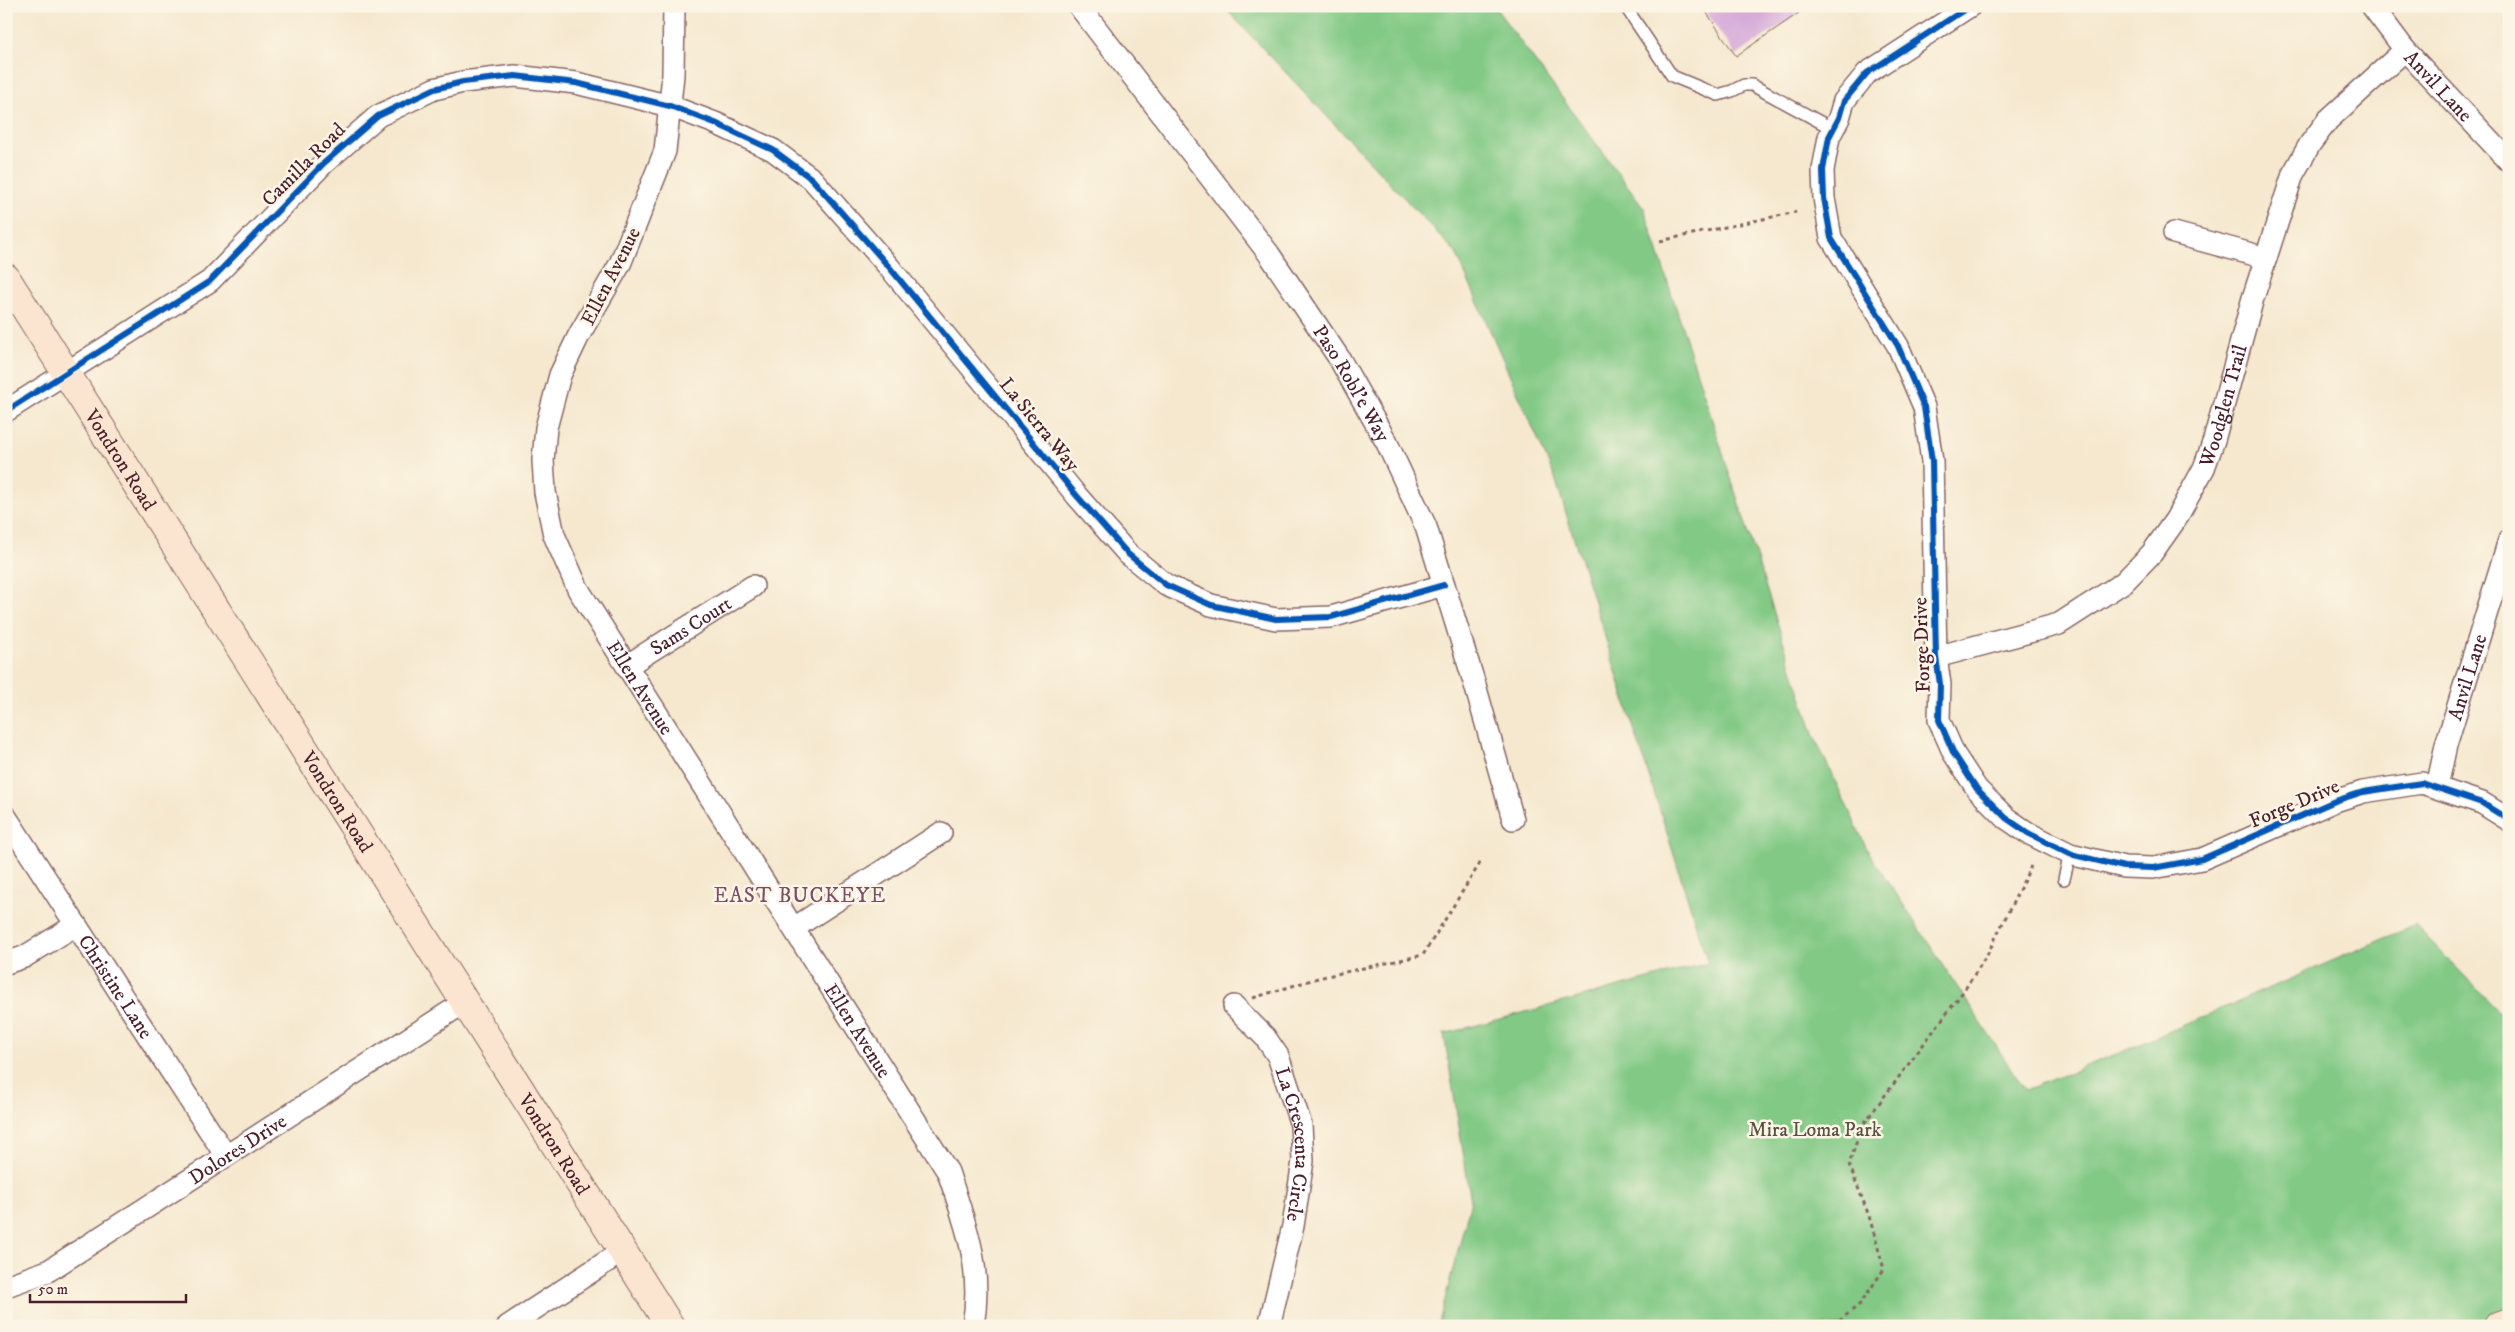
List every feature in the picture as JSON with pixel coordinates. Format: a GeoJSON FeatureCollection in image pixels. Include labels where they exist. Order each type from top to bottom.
{"type":"FeatureCollection","features":[{"type":"Feature","properties":{"kind":"street","name":"Ellen Avenue"},"geometry":{"type":"LineString","coordinates":[[674,6],[670,106],[665,151],[620,264],[579,335],[560,375],[546,428],[545,492],[554,535],[578,590],[628,665],[948,1172],[972,1244],[977,1280],[974,1326]]}},
{"type":"Feature","properties":{"kind":"street","name":"Paso Robl'e Way"},"geometry":{"type":"LineString","coordinates":[[1079,6],[1269,254],[1340,358],[1387,443],[1426,527],[1513,819]]}},
{"type":"Feature","properties":{"kind":"street","name":"Forge Drive"},"geometry":{"type":"LineString","coordinates":[[1970,6],[1867,73],[1844,101],[1828,137],[1823,170],[1824,198],[1831,238],[1898,346],[1924,407],[1932,461],[1936,657],[1940,684],[1939,720],[1954,754],[1977,788],[2006,818],[2028,833],[2070,854],[2124,867],[2174,865],[2202,859],[2335,802],[2363,792],[2422,784],[2437,787],[2482,803],[2509,820]]}},
{"type":"Feature","properties":{"kind":"street","name":"Anvil Lane"},"geometry":{"type":"LineString","coordinates":[[2372,6],[2405,50],[2509,161]]}},
{"type":"Feature","properties":{"kind":"street","name":"Woodglen Trail"},"geometry":{"type":"LineString","coordinates":[[1936,657],[2059,624],[2124,582],[2152,553],[2176,519],[2204,468],[2214,440],[2266,258],[2293,174],[2310,144],[2328,120],[2405,50]]}},
{"type":"Feature","properties":{"kind":"street","name":"Camilla Road"},"geometry":{"type":"LineString","coordinates":[[6,411],[210,282],[324,163],[359,132],[378,116],[434,89],[463,82],[515,76],[576,83],[670,106]]}},
{"type":"Feature","properties":{"kind":"street","name":"La Sierra Way"},"geometry":{"type":"LineString","coordinates":[[670,106],[715,123],[773,150],[812,179],[890,268],[1128,554],[1166,584],[1211,605],[1276,619],[1332,617],[1444,585]]}},
{"type":"Feature","properties":{"kind":"street"},"geometry":{"type":"LineString","coordinates":[[2174,233],[2266,258]]}},
{"type":"Feature","properties":{"kind":"street","name":"Vondron Road"},"geometry":{"type":"LineString","coordinates":[[6,278],[670,1326]]}},
{"type":"Feature","properties":{"kind":"street","name":"Anvil Lane"},"geometry":{"type":"LineString","coordinates":[[2437,787],[2446,745],[2509,540]]}},
{"type":"Feature","properties":{"kind":"street","name":"Sams Court"},"geometry":{"type":"LineString","coordinates":[[628,665],[753,586]]}},
{"type":"Feature","properties":{"kind":"street","name":"Christine Lane"},"geometry":{"type":"LineString","coordinates":[[6,817],[226,1156]]}},
{"type":"Feature","properties":{"kind":"street"},"geometry":{"type":"LineString","coordinates":[[794,928],[941,833]]}},
{"type":"Feature","properties":{"kind":"street"},"geometry":{"type":"LineString","coordinates":[[6,963],[24,957],[76,925]]}},
{"type":"Feature","properties":{"kind":"street","name":"Dolores Drive"},"geometry":{"type":"LineString","coordinates":[[6,1286],[48,1272],[465,1002]]}},
{"type":"Feature","properties":{"kind":"street","name":"La Crescenta Circle"},"geometry":{"type":"LineString","coordinates":[[1234,1006],[1265,1037],[1278,1056],[1301,1124],[1303,1161],[1294,1226],[1269,1326]]}},
{"type":"Feature","properties":{"kind":"street"},"geometry":{"type":"LineString","coordinates":[[508,1326],[623,1251]]}},
{"type":"Feature","properties":{"kind":"street"},"geometry":{"type":"LineString","coordinates":[[2498,1326],[2509,1322]]}},
{"type":"Feature","properties":{"kind":"lane"},"geometry":{"type":"LineString","coordinates":[[1625,6],[1672,76],[1718,94],[1732,91],[1744,85],[1752,85],[1833,129]]}},
{"type":"Feature","properties":{"kind":"lane"},"geometry":{"type":"LineString","coordinates":[[2064,879],[2070,854]]}},
{"type":"Feature","properties":{"kind":"path"},"geometry":{"type":"LineString","coordinates":[[1660,241],[1796,212]]}},
{"type":"Feature","properties":{"kind":"path"},"geometry":{"type":"LineString","coordinates":[[1234,1006],[1270,992],[1318,978],[1423,955],[1482,860]]}},
{"type":"Feature","properties":{"kind":"path"},"geometry":{"type":"LineString","coordinates":[[1833,1326],[1860,1304],[1884,1269],[1869,1216],[1849,1164],[1862,1126],[1965,990],[1987,955],[2031,866]]}},
{"type":"Feature","properties":{"kind":"green space","name":"Mira Loma Park"},"geometry":{"type":"Polygon","coordinates":[[[1223,6],[1491,6],[1497,10],[1644,208],[1813,734],[1868,851],[2025,1090],[2124,1051],[2415,925],[2509,1022],[2509,1326],[1438,1326],[1471,1201],[1444,1034],[1708,963],[1555,478],[1456,253],[1223,6]]]}},
{"type":"Feature","properties":{"kind":"building"},"geometry":{"type":"Polygon","coordinates":[[[1702,6],[1809,6],[1736,56],[1702,6]]]}},
{"type":"Feature","properties":{"kind":"cycle path"},"geometry":{"type":"LineString","coordinates":[[1970,6],[1867,73],[1844,101],[1839,118],[1829,137],[1823,170],[1824,198],[1831,238],[1898,346],[1924,407],[1932,461],[1936,657],[1940,684],[1939,720],[1954,754],[1977,789],[2006,818],[2028,833],[2070,854],[2124,867],[2153,868],[2202,859],[2335,801],[2363,792],[2422,783],[2482,803],[2509,820]]}},
{"type":"Feature","properties":{"kind":"cycle path"},"geometry":{"type":"LineString","coordinates":[[6,411],[210,281],[324,163],[378,116],[434,89],[463,82],[515,76],[576,83],[670,106],[715,123],[773,150],[812,179],[890,268],[1077,496],[1128,554],[1166,585],[1211,605],[1276,619],[1331,617],[1444,585]]}},
{"type":"Feature","properties":{"kind":"district","name":"EAST BUCKEYE"},"geometry":{"type":"Point","coordinates":[800,895]}}]}
